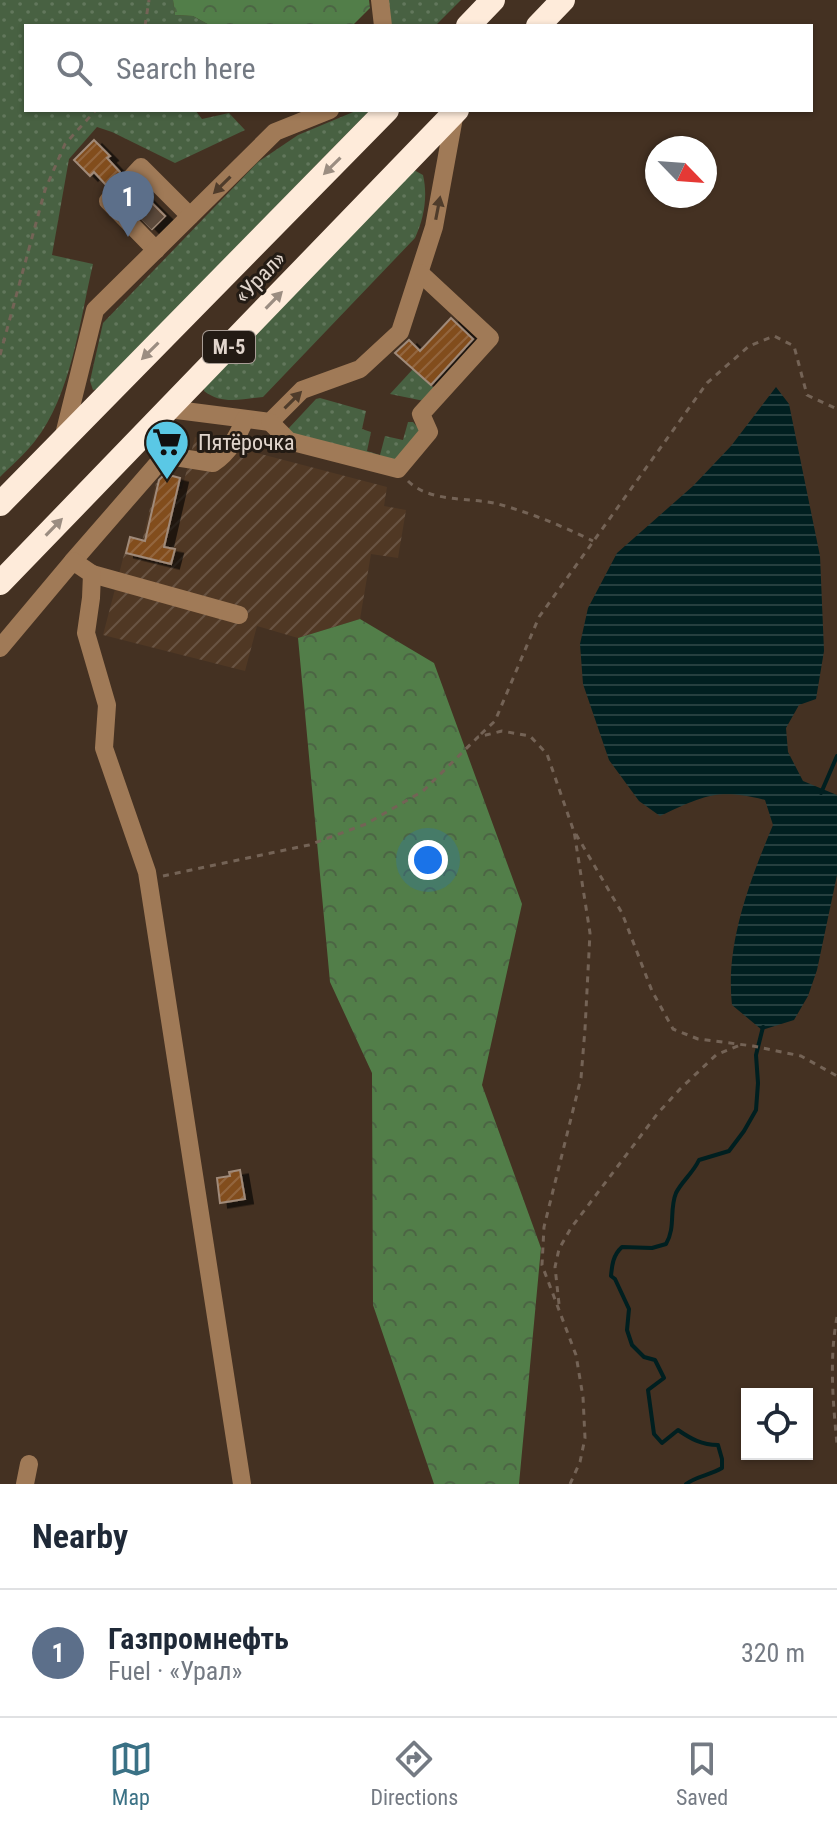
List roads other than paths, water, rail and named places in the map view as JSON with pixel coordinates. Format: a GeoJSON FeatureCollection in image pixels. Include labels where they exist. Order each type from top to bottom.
{"type":"FeatureCollection","features":[{"type":"Feature","properties":{"kind":"highway"},"geometry":{"type":"LineString","coordinates":[[470,24],[493,0]]}},
{"type":"Feature","properties":{"kind":"highway"},"geometry":{"type":"LineString","coordinates":[[540,24],[563,0]]}},
{"type":"Feature","properties":{"kind":"highway","name":"«Урал»"},"geometry":{"type":"LineString","coordinates":[[0,504],[385,112]]}},
{"type":"Feature","properties":{"kind":"highway","name":"«Урал»"},"geometry":{"type":"LineString","coordinates":[[0,583],[455,112]]}},
{"type":"Feature","properties":{"kind":"street"},"geometry":{"type":"LineString","coordinates":[[380,0],[383,24]]}},
{"type":"Feature","properties":{"kind":"street"},"geometry":{"type":"LineString","coordinates":[[63,439],[95,310],[275,132],[325,112]]}},
{"type":"Feature","properties":{"kind":"street"},"geometry":{"type":"LineString","coordinates":[[270,422],[302,390],[360,369],[400,332],[434,227],[456,112]]}},
{"type":"Feature","properties":{"kind":"street"},"geometry":{"type":"LineString","coordinates":[[137,199],[141,167],[108,201],[137,199],[153,215],[156,250]]}},
{"type":"Feature","properties":{"kind":"street"},"geometry":{"type":"LineString","coordinates":[[137,199],[153,215],[190,216]]}},
{"type":"Feature","properties":{"kind":"street"},"geometry":{"type":"LineString","coordinates":[[169,409],[270,422],[289,441],[398,469],[429,432],[421,414],[490,338],[420,273]]}},
{"type":"Feature","properties":{"kind":"street"},"geometry":{"type":"LineString","coordinates":[[0,648],[160,461],[175,457],[213,463],[223,457],[238,436],[245,419]]}},
{"type":"Feature","properties":{"kind":"street"},"geometry":{"type":"LineString","coordinates":[[73,561],[92,574],[239,615]]}},
{"type":"Feature","properties":{"kind":"street"},"geometry":{"type":"LineString","coordinates":[[92,574],[86,633],[107,705],[104,748],[148,879],[242,1484]]}},
{"type":"Feature","properties":{"kind":"street"},"geometry":{"type":"LineString","coordinates":[[25,1484],[29,1464]]}},
{"type":"Feature","properties":{"kind":"water"},"geometry":{"type":"Polygon","coordinates":[[[776,387],[789,404],[820,556],[824,651],[816,699],[799,705],[786,728],[788,752],[803,781],[837,795],[837,875],[817,970],[808,996],[794,1020],[762,1030],[732,1005],[731,982],[741,913],[773,825],[765,800],[748,796],[711,796],[660,816],[639,801],[609,760],[583,684],[580,644],[588,608],[617,553],[693,486],[731,446],[776,387]]]}},
{"type":"Feature","properties":{"kind":"waterway"},"geometry":{"type":"LineString","coordinates":[[821,793],[837,756]]}},
{"type":"Feature","properties":{"kind":"waterway"},"geometry":{"type":"LineString","coordinates":[[686,1484],[722,1468],[718,1445],[697,1441],[678,1430],[662,1443],[654,1434],[648,1390],[664,1378],[655,1360],[644,1357],[632,1345],[627,1330],[629,1309],[611,1276],[612,1268],[622,1247],[652,1248],[666,1244],[678,1189],[699,1160],[729,1151],[744,1131],[756,1110],[756,1055],[763,1027]]}},
{"type":"Feature","properties":{"kind":"tunnel"},"geometry":{"type":"LineString","coordinates":[[129,207],[143,194]]}},
{"type":"Feature","properties":{"kind":"tunnel"},"geometry":{"type":"LineString","coordinates":[[145,223],[159,209]]}},
{"type":"Feature","properties":{"kind":"place","name":"Газпромнефть"},"geometry":{"type":"Point","coordinates":[128,237]}},
{"type":"Feature","properties":{"kind":"place","name":"Пятёрочка"},"geometry":{"type":"Point","coordinates":[167,481]}}]}
